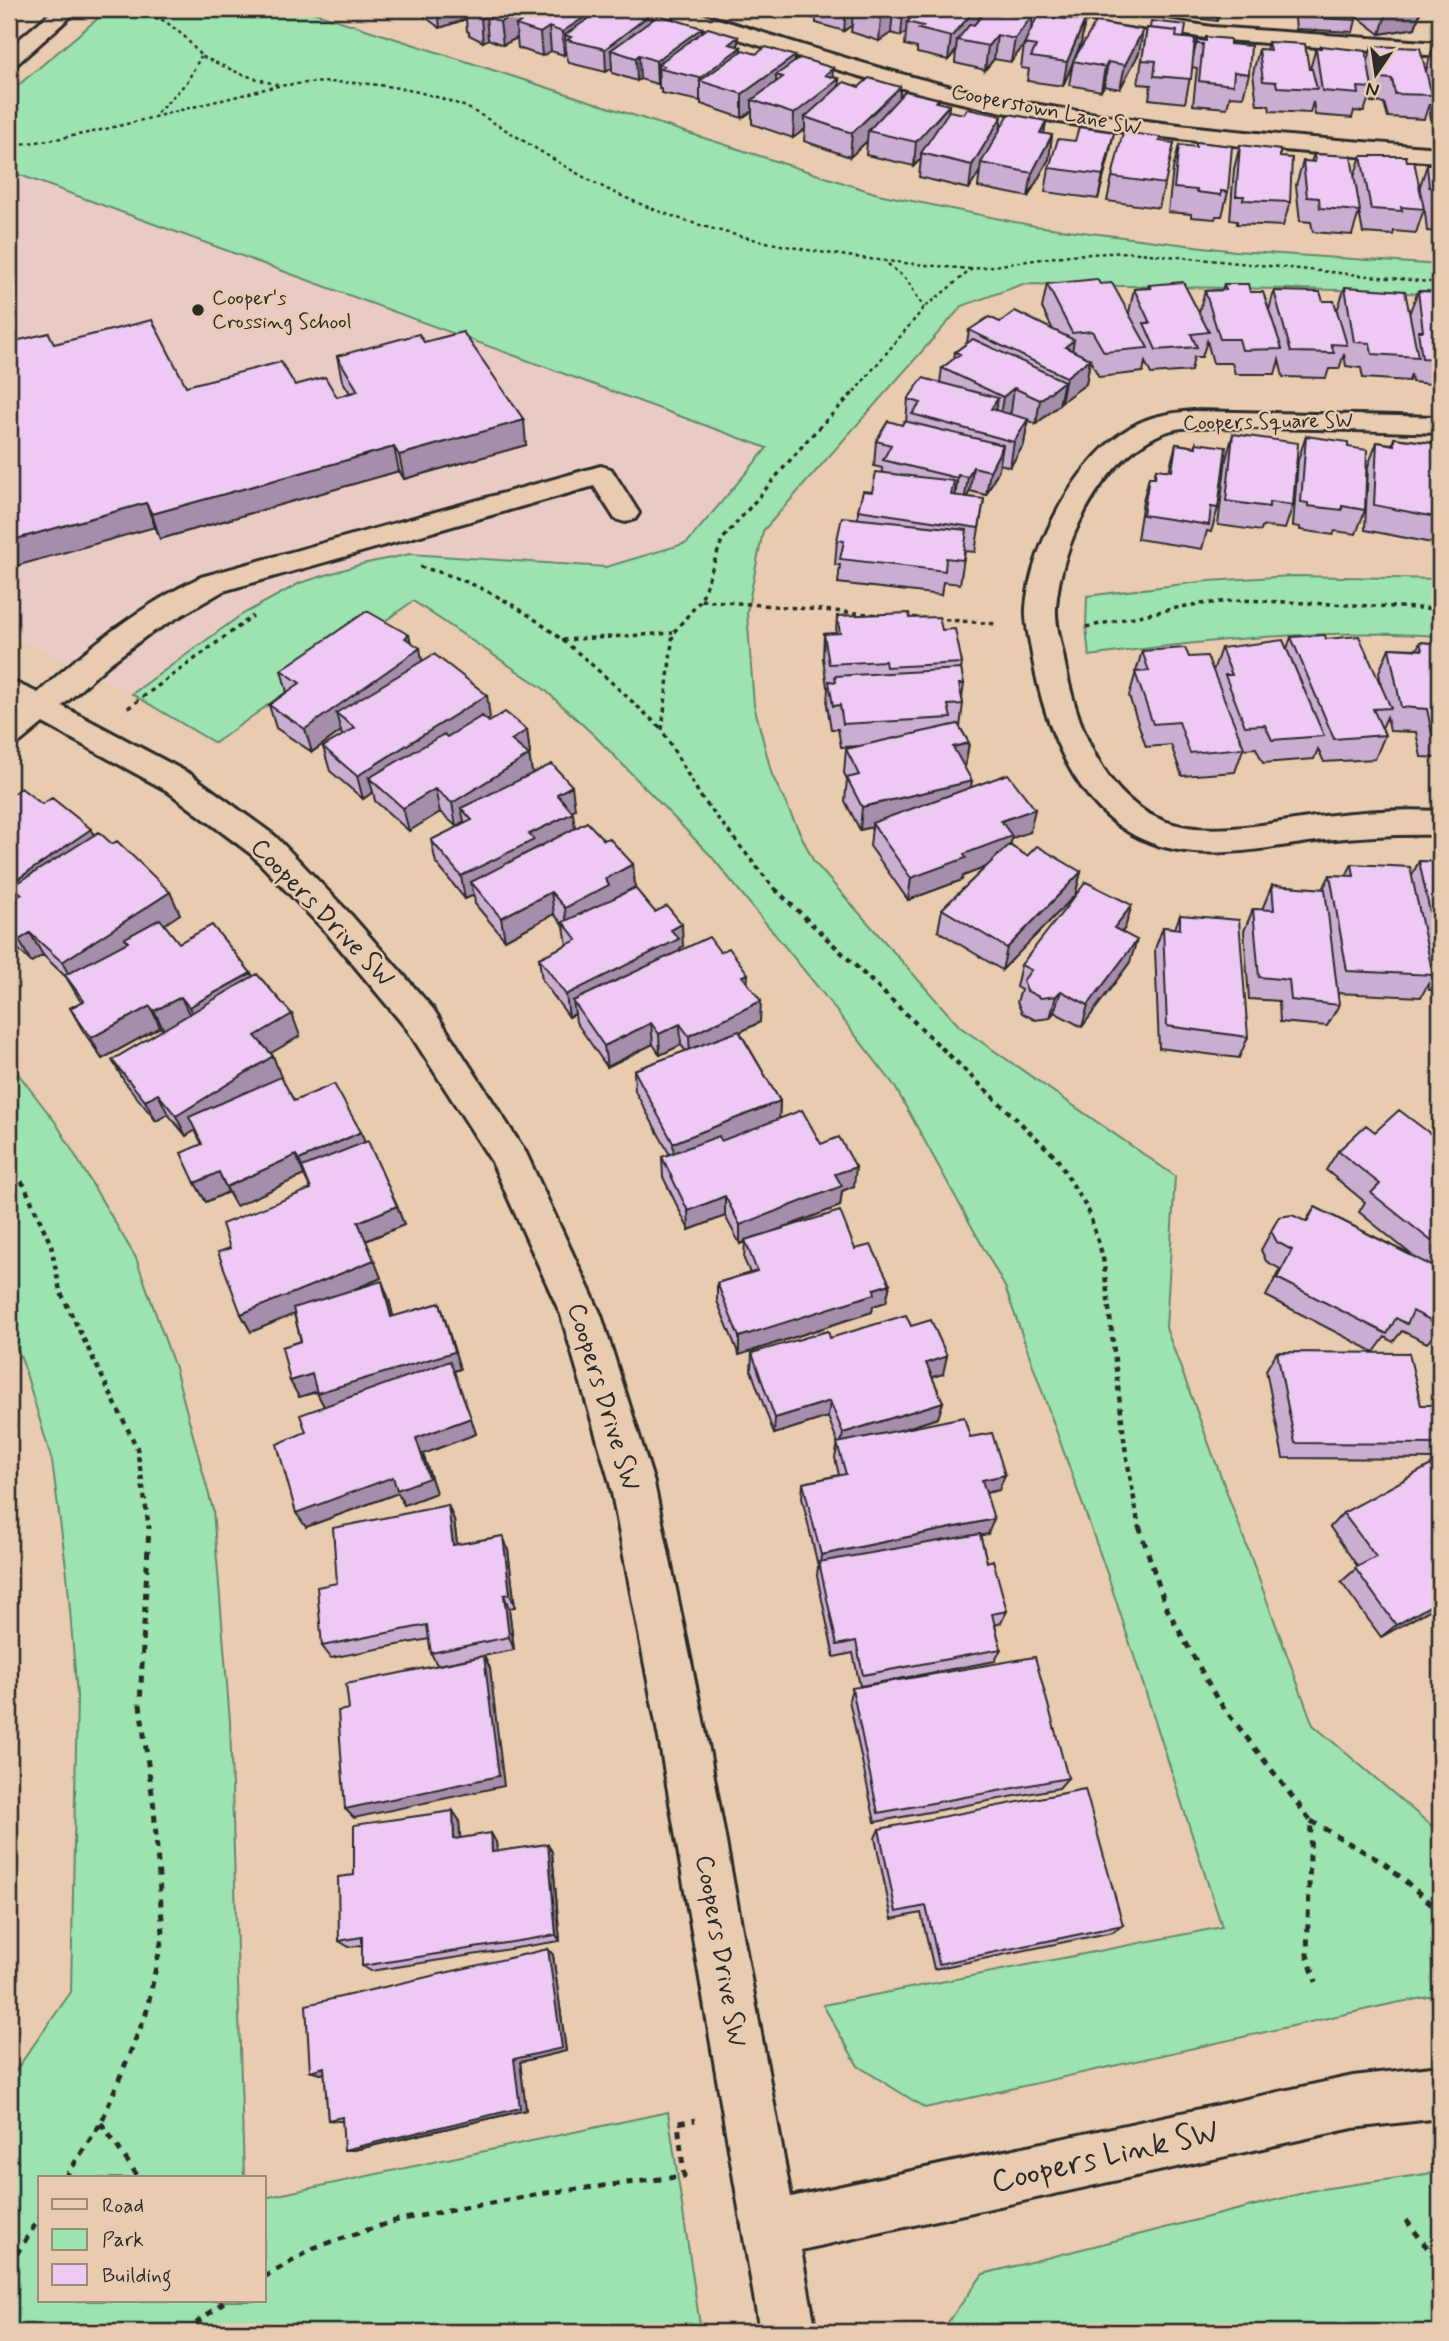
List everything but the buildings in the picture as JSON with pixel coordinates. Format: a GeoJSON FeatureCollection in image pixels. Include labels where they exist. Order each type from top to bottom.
{"type":"FeatureCollection","features":[{"type":"Feature","properties":{"kind":"street"},"geometry":{"type":"LineString","coordinates":[[9,59],[68,9]]}},
{"type":"Feature","properties":{"kind":"street","name":"Cooperstown Lane SW"},"geometry":{"type":"LineString","coordinates":[[663,9],[920,86],[1025,110],[1186,135],[1440,155]]}},
{"type":"Feature","properties":{"kind":"street"},"geometry":{"type":"LineString","coordinates":[[1058,9],[1212,33],[1440,50]]}},
{"type":"Feature","properties":{"kind":"street","name":"Coopers Square SW"},"geometry":{"type":"LineString","coordinates":[[1440,425],[1321,419],[1185,420],[1144,431],[1118,451],[1092,479],[1069,515],[1051,560],[1041,610],[1057,705],[1092,779],[1119,809],[1155,831],[1198,838],[1234,839],[1363,825],[1440,823]]}},
{"type":"Feature","properties":{"kind":"street"},"geometry":{"type":"LineString","coordinates":[[9,734],[26,700],[183,597],[212,584],[601,475],[625,513]]}},
{"type":"Feature","properties":{"kind":"street","name":"Coopers Drive SW"},"geometry":{"type":"LineString","coordinates":[[26,700],[178,782],[263,845],[339,924],[420,1019],[507,1153],[581,1315],[632,1483],[684,1744],[788,2332]]}},
{"type":"Feature","properties":{"kind":"street","name":"Coopers Link SW"},"geometry":{"type":"LineString","coordinates":[[771,2230],[1353,2102],[1440,2092]]}},
{"type":"Feature","properties":{"kind":"path"},"geometry":{"type":"LineString","coordinates":[[128,9],[166,21],[185,37],[201,56],[242,74],[282,86]]}},
{"type":"Feature","properties":{"kind":"path"},"geometry":{"type":"LineString","coordinates":[[155,115],[187,82],[201,56]]}},
{"type":"Feature","properties":{"kind":"path"},"geometry":{"type":"LineString","coordinates":[[9,145],[48,143],[282,86],[382,86],[415,90],[439,97],[492,121],[573,172],[645,206],[747,236],[887,264],[972,269],[1056,257],[1129,252],[1440,283]]}},
{"type":"Feature","properties":{"kind":"path"},"geometry":{"type":"LineString","coordinates":[[887,264],[907,280],[924,307]]}},
{"type":"Feature","properties":{"kind":"path"},"geometry":{"type":"LineString","coordinates":[[662,730],[673,634],[701,600],[722,540],[810,437],[874,371],[924,307],[972,269]]}},
{"type":"Feature","properties":{"kind":"path"},"geometry":{"type":"LineString","coordinates":[[417,566],[444,570],[503,597],[562,640],[662,730],[701,797],[782,898],[1056,1157],[1088,1210],[1103,1257],[1125,1447],[1141,1539],[1166,1607],[1217,1699],[1311,1821],[1385,1864],[1440,1912]]}},
{"type":"Feature","properties":{"kind":"path"},"geometry":{"type":"LineString","coordinates":[[93,735],[259,612]]}},
{"type":"Feature","properties":{"kind":"path"},"geometry":{"type":"LineString","coordinates":[[562,640],[673,634]]}},
{"type":"Feature","properties":{"kind":"path"},"geometry":{"type":"LineString","coordinates":[[9,1166],[24,1185],[51,1245],[60,1291],[137,1448],[149,1522],[140,1705],[154,1808],[163,1934],[146,2014],[101,2123],[66,2176]]}},
{"type":"Feature","properties":{"kind":"path"},"geometry":{"type":"LineString","coordinates":[[1311,1821],[1307,1955],[1316,1982]]}},
{"type":"Feature","properties":{"kind":"path"},"geometry":{"type":"LineString","coordinates":[[266,2276],[316,2247],[398,2220],[546,2193],[684,2176],[678,2123],[748,2110]]}},
{"type":"Feature","properties":{"kind":"path"},"geometry":{"type":"LineString","coordinates":[[101,2123],[138,2176]]}},
{"type":"Feature","properties":{"kind":"path"},"geometry":{"type":"LineString","coordinates":[[9,2266],[38,2220]]}},
{"type":"Feature","properties":{"kind":"path"},"geometry":{"type":"LineString","coordinates":[[1406,2220],[1440,2264]]}},
{"type":"Feature","properties":{"kind":"path"},"geometry":{"type":"LineString","coordinates":[[185,2332],[224,2302]]}},
{"type":"Feature","properties":{"kind":"shaded area","name":"Cooper's Crossing School"},"geometry":{"type":"Polygon","coordinates":[[[9,171],[767,448],[687,543],[606,567],[410,554],[362,564],[300,583],[241,615],[132,694],[9,635],[9,171]]]}},
{"type":"Feature","properties":{"kind":"green space"},"geometry":{"type":"Polygon","coordinates":[[[109,9],[303,9],[878,194],[1035,226],[1235,251],[1440,265],[1440,296],[1388,291],[1023,284],[962,306],[763,531],[747,612],[754,705],[772,775],[814,862],[960,1027],[1175,1176],[1166,1328],[1313,1725],[1440,1833],[1440,1995],[925,2108],[858,2066],[823,2005],[1222,1927],[1108,1576],[1005,1287],[894,1085],[711,856],[596,737],[544,689],[413,601],[215,743],[132,694],[241,615],[300,583],[362,564],[410,554],[606,567],[687,543],[767,448],[9,171],[9,93],[109,9]]]}},
{"type":"Feature","properties":{"kind":"green space"},"geometry":{"type":"Polygon","coordinates":[[[1294,576],[1440,579],[1440,636],[1352,634],[1264,637],[1089,656],[1087,596],[1208,581],[1294,576]]]}},
{"type":"Feature","properties":{"kind":"green space"},"geometry":{"type":"Polygon","coordinates":[[[9,1062],[56,1123],[136,1258],[175,1368],[213,1510],[230,1722],[244,2176],[38,2176],[38,2302],[266,2302],[266,2198],[668,2112],[701,2332],[9,2332],[9,2080],[71,1992],[77,1696],[67,1574],[52,1461],[22,1360],[9,1328],[9,1062]]]}},
{"type":"Feature","properties":{"kind":"green space"},"geometry":{"type":"Polygon","coordinates":[[[1440,2172],[1440,2332],[941,2332],[983,2274],[1315,2190],[1440,2172]]]}},
{"type":"Feature","properties":{"kind":"place","name":"Cooper's Crossing School"},"geometry":{"type":"Point","coordinates":[198,310]}}]}
